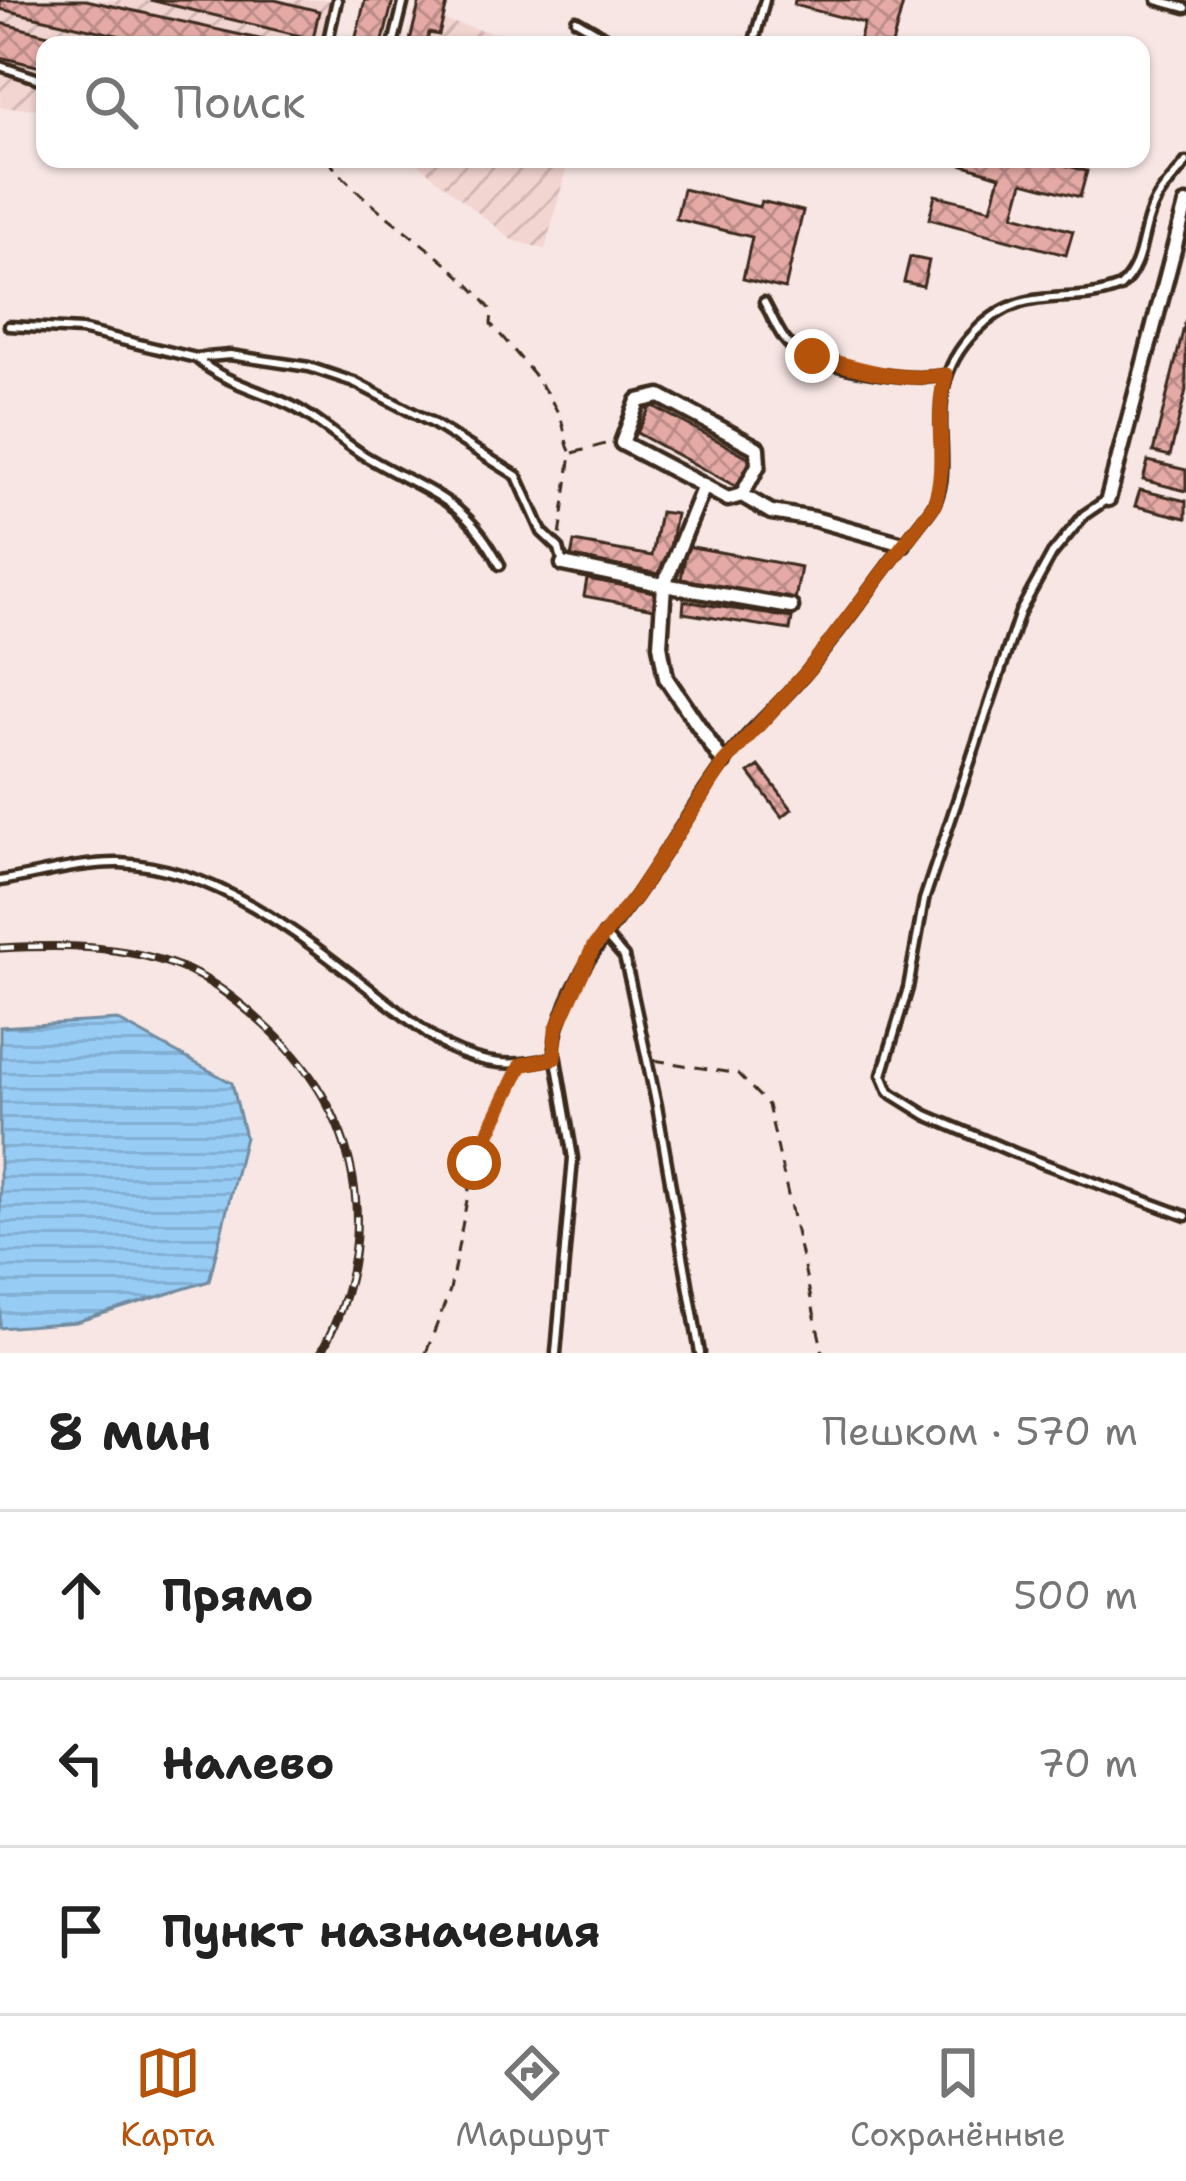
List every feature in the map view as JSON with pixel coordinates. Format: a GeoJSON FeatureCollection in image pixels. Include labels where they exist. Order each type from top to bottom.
{"type":"FeatureCollection","features":[{"type":"Feature","properties":{"kind":"street"},"geometry":{"type":"LineString","coordinates":[[1108,499],[1186,205]]}},
{"type":"Feature","properties":{"kind":"street"},"geometry":{"type":"LineString","coordinates":[[660,396],[757,448],[758,465],[742,495],[728,499],[622,443],[638,401],[660,396]]}},
{"type":"Feature","properties":{"kind":"street"},"geometry":{"type":"LineString","coordinates":[[704,486],[664,585],[660,645],[666,678],[724,763]]}},
{"type":"Feature","properties":{"kind":"street"},"geometry":{"type":"LineString","coordinates":[[742,495],[771,512],[903,544]]}},
{"type":"Feature","properties":{"kind":"street"},"geometry":{"type":"LineString","coordinates":[[563,564],[791,607]]}},
{"type":"Feature","properties":{"kind":"lane"},"geometry":{"type":"LineString","coordinates":[[329,36],[337,0]]}},
{"type":"Feature","properties":{"kind":"lane"},"geometry":{"type":"LineString","coordinates":[[395,36],[404,0]]}},
{"type":"Feature","properties":{"kind":"lane"},"geometry":{"type":"LineString","coordinates":[[755,36],[765,0]]}},
{"type":"Feature","properties":{"kind":"lane"},"geometry":{"type":"LineString","coordinates":[[1157,0],[1186,8]]}},
{"type":"Feature","properties":{"kind":"lane"},"geometry":{"type":"LineString","coordinates":[[577,20],[604,36]]}},
{"type":"Feature","properties":{"kind":"lane"},"geometry":{"type":"LineString","coordinates":[[0,66],[36,78]]}},
{"type":"Feature","properties":{"kind":"lane"},"geometry":{"type":"LineString","coordinates":[[556,1353],[573,1159],[554,1058],[556,1030],[584,967],[724,763],[807,672],[934,505],[940,489],[939,424],[946,375],[974,332],[1004,310],[1050,296],[1109,291],[1129,279],[1142,254],[1153,205],[1186,162]]}},
{"type":"Feature","properties":{"kind":"lane"},"geometry":{"type":"LineString","coordinates":[[764,302],[782,337],[796,350],[892,378],[946,375]]}},
{"type":"Feature","properties":{"kind":"lane"},"geometry":{"type":"LineString","coordinates":[[10,326],[81,330],[196,358],[230,355],[309,367],[354,382],[518,476],[542,532],[559,548],[563,564]]}},
{"type":"Feature","properties":{"kind":"lane"},"geometry":{"type":"LineString","coordinates":[[196,358],[214,374],[297,408],[367,457],[425,485],[465,514],[500,565]]}},
{"type":"Feature","properties":{"kind":"lane"},"geometry":{"type":"LineString","coordinates":[[1108,499],[1084,515],[1052,554],[1020,612],[924,900],[908,988],[882,1075],[889,1092],[926,1115],[1186,1216]]}},
{"type":"Feature","properties":{"kind":"lane"},"geometry":{"type":"LineString","coordinates":[[0,881],[117,863],[181,873],[264,913],[447,1047],[489,1064],[521,1065],[554,1058]]}},
{"type":"Feature","properties":{"kind":"lane"},"geometry":{"type":"LineString","coordinates":[[604,934],[624,957],[648,1059],[700,1353]]}},
{"type":"Feature","properties":{"kind":"path"},"geometry":{"type":"LineString","coordinates":[[337,168],[482,297],[492,311],[491,324],[531,372],[563,422],[564,442],[571,453],[559,548]]}},
{"type":"Feature","properties":{"kind":"path"},"geometry":{"type":"LineString","coordinates":[[571,453],[600,443],[622,443]]}},
{"type":"Feature","properties":{"kind":"path"},"geometry":{"type":"LineString","coordinates":[[648,1059],[737,1074],[769,1105],[824,1353]]}},
{"type":"Feature","properties":{"kind":"path"},"geometry":{"type":"LineString","coordinates":[[427,1353],[450,1290],[474,1163],[521,1065]]}},
{"type":"Feature","properties":{"kind":"shaded area"},"geometry":{"type":"Polygon","coordinates":[[[0,0],[344,0],[335,36],[36,36],[36,109],[0,107],[0,0]]]}},
{"type":"Feature","properties":{"kind":"shaded area"},"geometry":{"type":"Polygon","coordinates":[[[414,13],[505,36],[408,36],[414,13]]]}},
{"type":"Feature","properties":{"kind":"shaded area"},"geometry":{"type":"Polygon","coordinates":[[[423,168],[567,168],[545,249],[512,240],[423,168]]]}},
{"type":"Feature","properties":{"kind":"water"},"geometry":{"type":"Polygon","coordinates":[[[117,1020],[232,1083],[245,1137],[209,1281],[76,1322],[0,1328],[0,1027],[117,1020]]]}},
{"type":"Feature","properties":{"kind":"building"},"geometry":{"type":"Polygon","coordinates":[[[0,0],[86,0],[246,36],[121,36],[0,9],[0,0]]]}},
{"type":"Feature","properties":{"kind":"building"},"geometry":{"type":"Polygon","coordinates":[[[150,0],[275,0],[319,11],[314,36],[150,0]]]}},
{"type":"Feature","properties":{"kind":"building"},"geometry":{"type":"Polygon","coordinates":[[[365,0],[393,0],[384,36],[356,36],[365,0]]]}},
{"type":"Feature","properties":{"kind":"building"},"geometry":{"type":"Polygon","coordinates":[[[420,0],[448,0],[439,35],[411,36],[420,0]]]}},
{"type":"Feature","properties":{"kind":"building"},"geometry":{"type":"Polygon","coordinates":[[[795,0],[904,0],[894,36],[860,36],[864,23],[794,5],[795,0]]]}},
{"type":"Feature","properties":{"kind":"building"},"geometry":{"type":"Polygon","coordinates":[[[0,23],[53,36],[36,36],[36,66],[0,57],[0,23]]]}},
{"type":"Feature","properties":{"kind":"building"},"geometry":{"type":"Polygon","coordinates":[[[974,168],[1087,171],[1080,197],[1023,182],[1014,215],[1073,231],[1066,255],[929,219],[935,195],[991,209],[1000,176],[974,168]]]}},
{"type":"Feature","properties":{"kind":"building"},"geometry":{"type":"Polygon","coordinates":[[[683,189],[759,207],[761,201],[803,211],[785,289],[743,279],[752,237],[676,219],[683,189]]]}},
{"type":"Feature","properties":{"kind":"building"},"geometry":{"type":"Polygon","coordinates":[[[910,257],[929,261],[923,286],[904,282],[910,257]]]}},
{"type":"Feature","properties":{"kind":"building"},"geometry":{"type":"Polygon","coordinates":[[[1186,319],[1186,390],[1170,456],[1153,452],[1186,319]]]}},
{"type":"Feature","properties":{"kind":"building"},"geometry":{"type":"Polygon","coordinates":[[[651,405],[752,459],[737,487],[637,433],[651,405]]]}},
{"type":"Feature","properties":{"kind":"building"},"geometry":{"type":"Polygon","coordinates":[[[1148,461],[1186,470],[1186,491],[1143,480],[1148,461]]]}},
{"type":"Feature","properties":{"kind":"building"},"geometry":{"type":"Polygon","coordinates":[[[1140,490],[1186,501],[1186,518],[1135,506],[1140,490]]]}},
{"type":"Feature","properties":{"kind":"building"},"geometry":{"type":"Polygon","coordinates":[[[660,512],[676,514],[665,575],[571,557],[574,542],[652,556],[660,512]]]}},
{"type":"Feature","properties":{"kind":"building"},"geometry":{"type":"Polygon","coordinates":[[[687,546],[801,567],[795,600],[681,579],[687,546]]]}},
{"type":"Feature","properties":{"kind":"building"},"geometry":{"type":"Polygon","coordinates":[[[587,579],[658,591],[654,609],[584,596],[587,579]]]}},
{"type":"Feature","properties":{"kind":"building"},"geometry":{"type":"Polygon","coordinates":[[[684,601],[792,618],[790,630],[683,613],[684,601]]]}},
{"type":"Feature","properties":{"kind":"building"},"geometry":{"type":"Polygon","coordinates":[[[759,766],[792,809],[782,817],[749,773],[759,766]]]}},
{"type":"Feature","properties":{"kind":"railway"},"geometry":{"type":"LineString","coordinates":[[0,948],[114,950],[180,967],[234,999],[296,1058],[322,1095],[341,1135],[353,1177],[352,1264],[341,1308],[321,1353]]}},
{"type":"Feature","properties":{"kind":"route"},"geometry":{"type":"LineString","coordinates":[[474,1163],[521,1065],[554,1058],[556,1030],[593,948],[635,897],[724,763],[807,672],[934,505],[940,489],[940,401],[946,375],[892,378],[812,356]]}}]}
